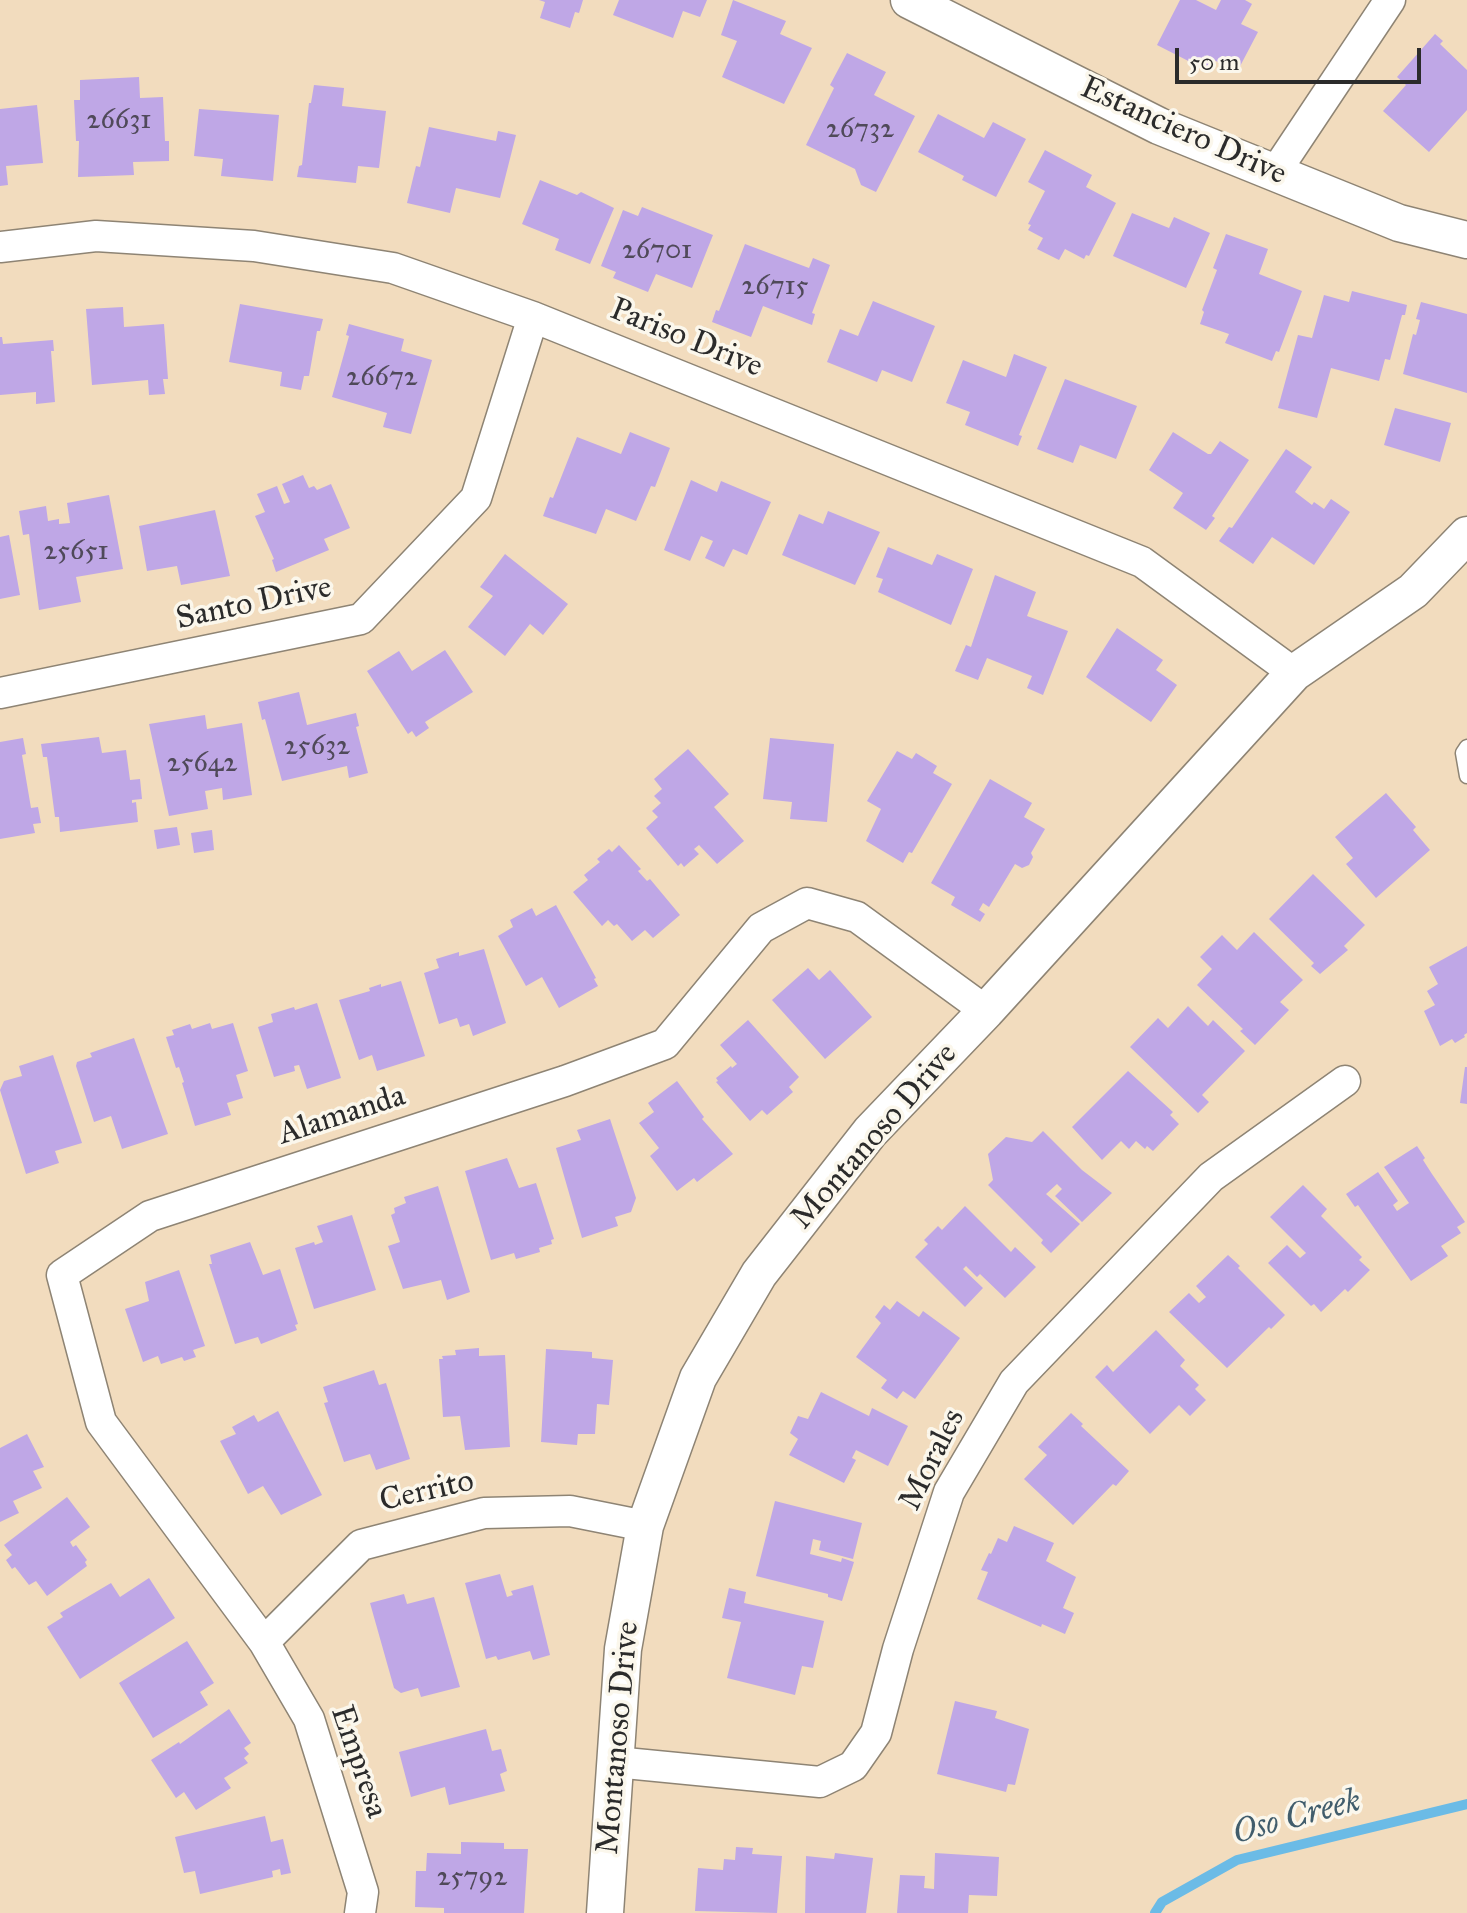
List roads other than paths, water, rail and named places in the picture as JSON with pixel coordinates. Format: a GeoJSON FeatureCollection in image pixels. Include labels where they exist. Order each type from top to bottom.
{"type":"FeatureCollection","features":[{"type":"Feature","properties":{"kind":"street","name":"Estanciero Drive"},"geometry":{"type":"LineString","coordinates":[[909,0],[1159,126],[1399,223],[1467,240]]}},
{"type":"Feature","properties":{"kind":"street"},"geometry":{"type":"LineString","coordinates":[[1274,174],[1390,0]]}},
{"type":"Feature","properties":{"kind":"street","name":"Pariso Drive"},"geometry":{"type":"LineString","coordinates":[[0,247],[96,236],[254,246],[393,268],[533,317],[1142,562],[1294,673]]}},
{"type":"Feature","properties":{"kind":"street","name":"Santo Drive"},"geometry":{"type":"LineString","coordinates":[[0,693],[361,619],[476,498],[533,317]]}},
{"type":"Feature","properties":{"kind":"street","name":"Montanoso Drive"},"geometry":{"type":"LineString","coordinates":[[605,1913],[623,1649],[645,1526],[698,1378],[759,1274],[870,1132],[986,1011],[1294,673],[1413,591],[1467,535]]}},
{"type":"Feature","properties":{"kind":"street","name":"Alamanda"},"geometry":{"type":"LineString","coordinates":[[264,1642],[101,1422],[62,1275],[150,1216],[565,1081],[665,1044],[761,928],[807,903],[857,917],[986,1011]]}},
{"type":"Feature","properties":{"kind":"street","name":"Morales"},"geometry":{"type":"LineString","coordinates":[[615,1762],[820,1782],[853,1766],[876,1733],[898,1649],[949,1492],[1014,1382],[1211,1177],[1345,1081]]}},
{"type":"Feature","properties":{"kind":"street","name":"Cerrito"},"geometry":{"type":"LineString","coordinates":[[264,1642],[361,1545],[484,1513],[570,1511],[645,1526]]}},
{"type":"Feature","properties":{"kind":"street","name":"Empresa"},"geometry":{"type":"LineString","coordinates":[[264,1642],[309,1719],[363,1892],[360,1913]]}},
{"type":"Feature","properties":{"kind":"lane"},"geometry":{"type":"LineString","coordinates":[[1467,747],[1463,753],[1467,776]]}},
{"type":"Feature","properties":{"kind":"waterway","name":"Oso Creek"},"geometry":{"type":"LineString","coordinates":[[1155,1913],[1162,1902],[1237,1860],[1467,1804]]}}]}
